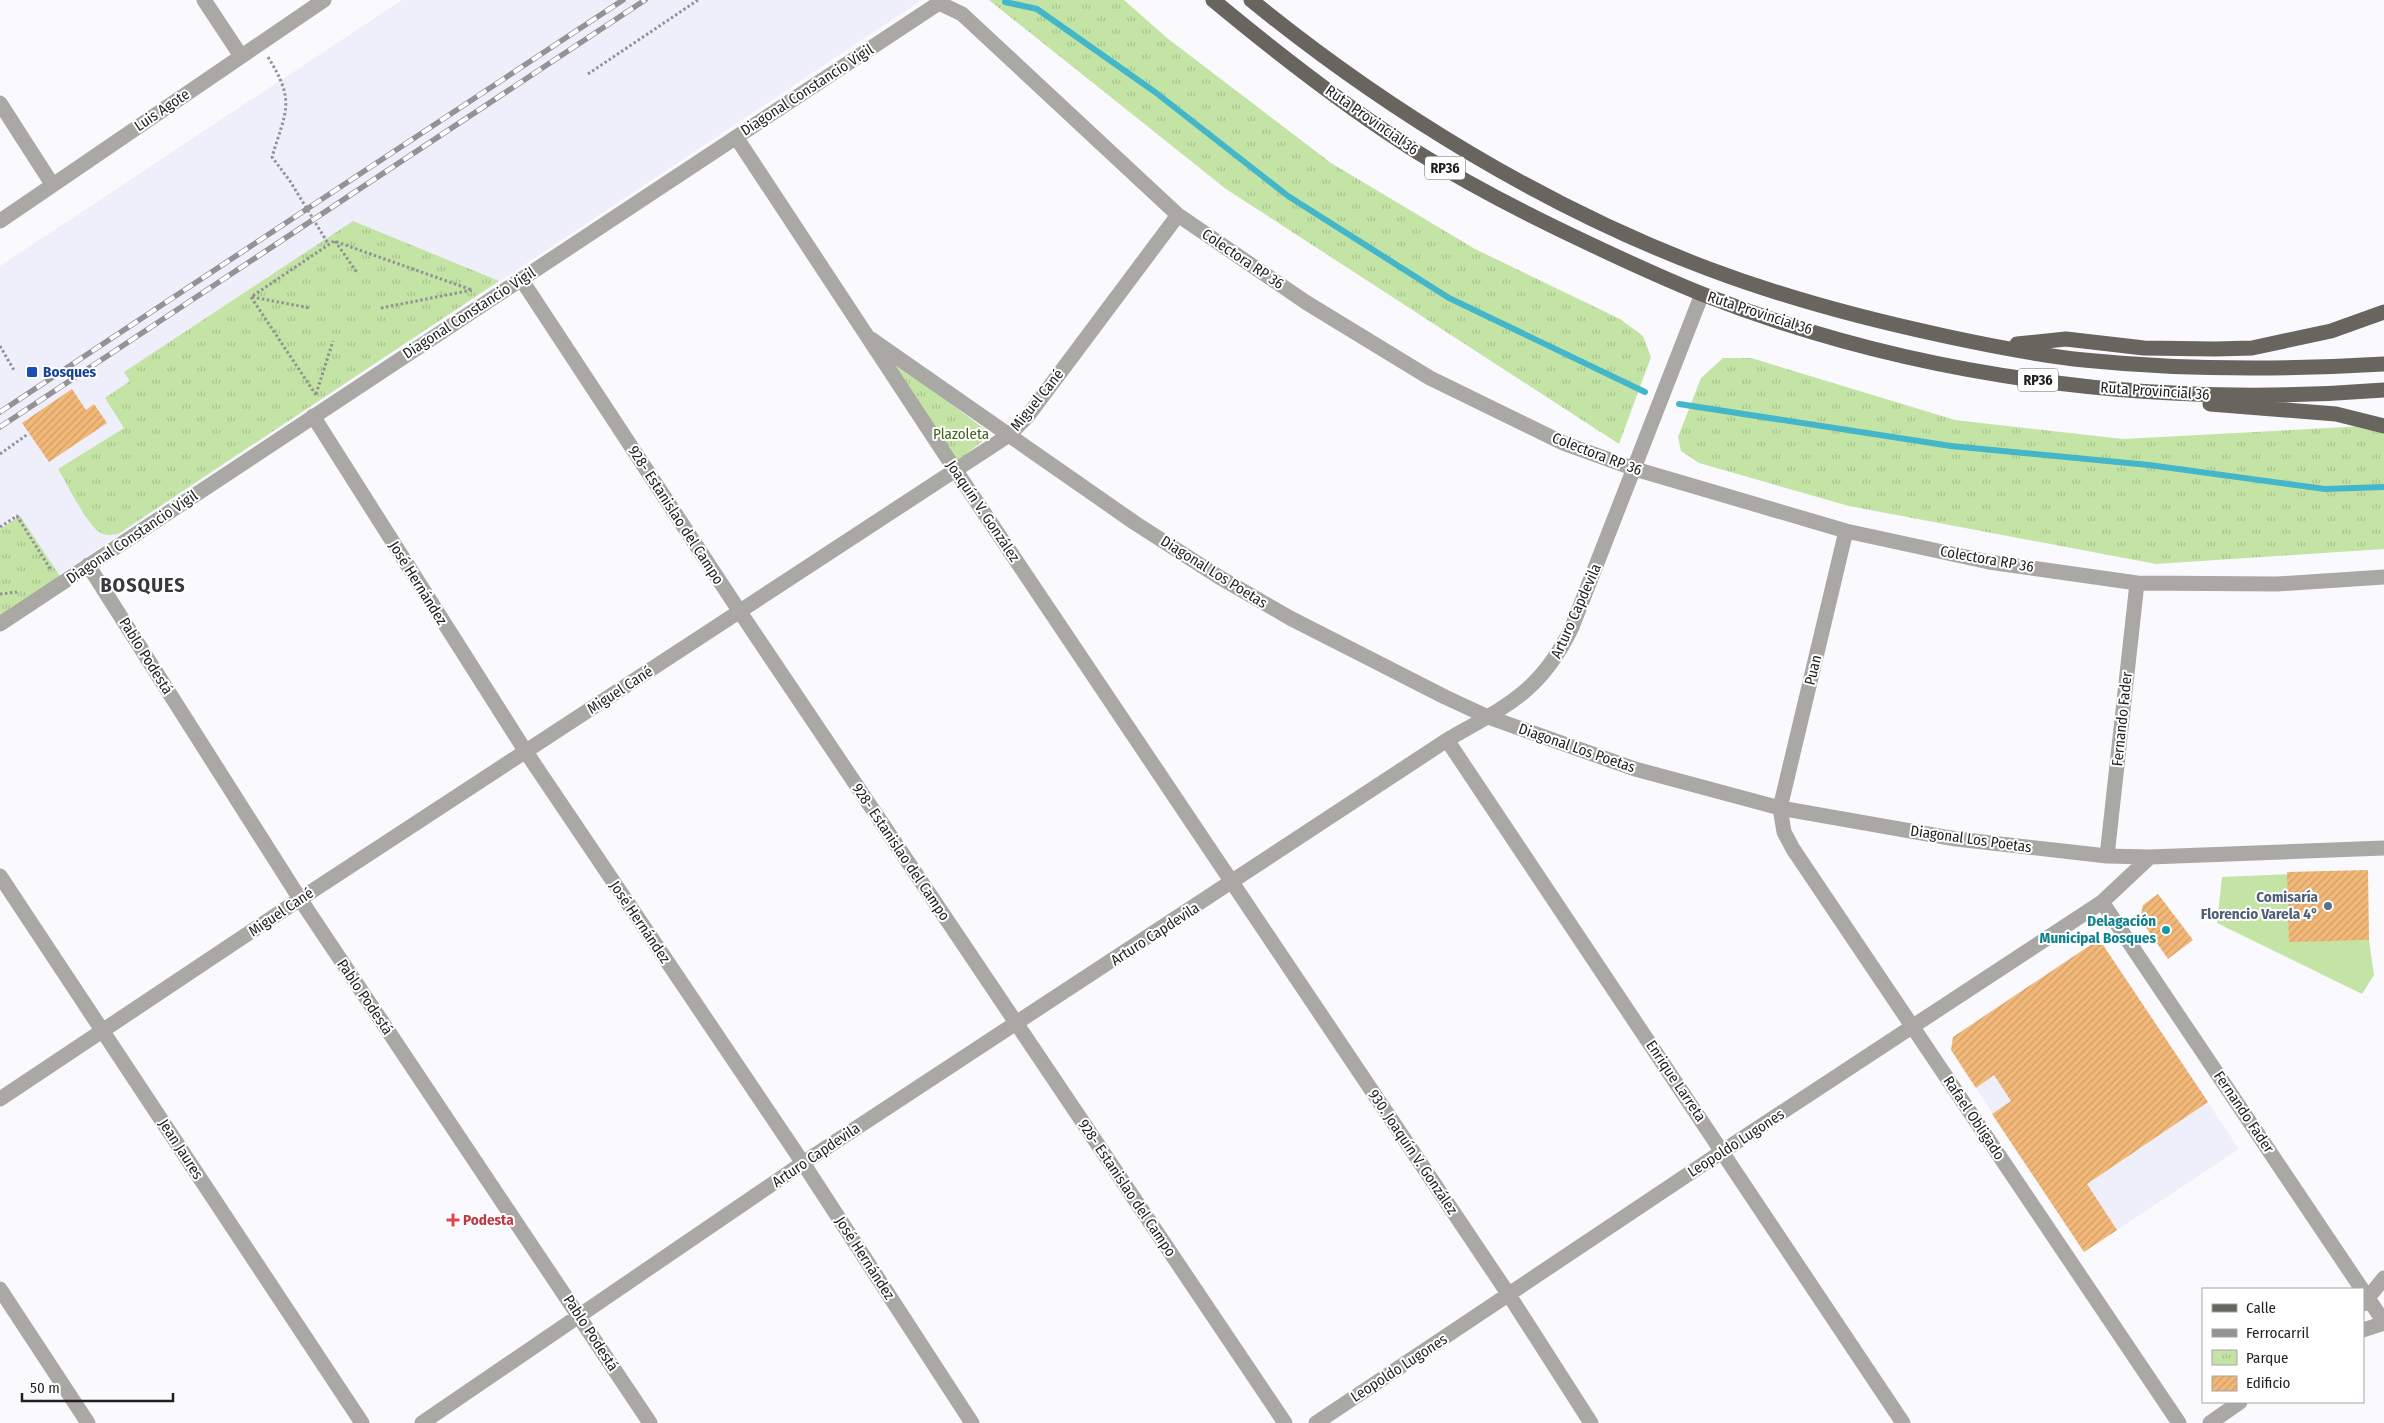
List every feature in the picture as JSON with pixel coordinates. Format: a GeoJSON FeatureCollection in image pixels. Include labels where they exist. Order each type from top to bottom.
{"type":"FeatureCollection","features":[{"type":"Feature","properties":{"kind":"main road","name":"Ruta Provincial 36"},"geometry":{"type":"LineString","coordinates":[[1213,0],[1330,91],[1420,154],[1492,195],[1562,230],[1702,294],[1823,334],[1903,356],[1991,373],[2059,383],[2162,393],[2273,396],[2384,390]]}},
{"type":"Feature","properties":{"kind":"main road","name":"Ruta Provincial 36"},"geometry":{"type":"LineString","coordinates":[[1251,0],[1362,84],[1522,182],[1611,228],[1710,270],[1813,304],[1860,317],[1995,347],[2082,360],[2175,367],[2298,367],[2384,364]]}},
{"type":"Feature","properties":{"kind":"main road"},"geometry":{"type":"LineString","coordinates":[[1995,347],[2066,339],[2144,348],[2252,348],[2331,331],[2384,312]]}},
{"type":"Feature","properties":{"kind":"main road"},"geometry":{"type":"LineString","coordinates":[[2162,393],[2195,403],[2336,414],[2384,426]]}},
{"type":"Feature","properties":{"kind":"street"},"geometry":{"type":"LineString","coordinates":[[204,0],[241,56]]}},
{"type":"Feature","properties":{"kind":"street","name":"Luis Agote"},"geometry":{"type":"LineString","coordinates":[[0,220],[324,0]]}},
{"type":"Feature","properties":{"kind":"street","name":"Diagonal Constancio Vigil"},"geometry":{"type":"LineString","coordinates":[[0,624],[521,278],[939,4]]}},
{"type":"Feature","properties":{"kind":"street","name":"Colectora RP 36"},"geometry":{"type":"LineString","coordinates":[[939,4],[962,14],[1178,215],[1307,303],[1430,378],[1563,443],[1635,469],[1846,531],[1990,562],[2137,582],[2277,584],[2384,577]]}},
{"type":"Feature","properties":{"kind":"street"},"geometry":{"type":"LineString","coordinates":[[0,103],[52,184]]}},
{"type":"Feature","properties":{"kind":"street","name":"Joaquín V. González"},"geometry":{"type":"LineString","coordinates":[[736,137],[956,470],[1233,883]]}},
{"type":"Feature","properties":{"kind":"street","name":"Miguel Cané"},"geometry":{"type":"LineString","coordinates":[[0,1099],[300,899],[1008,435],[1027,417],[1178,215]]}},
{"type":"Feature","properties":{"kind":"street","name":"928- Estanislao del Campo"},"geometry":{"type":"LineString","coordinates":[[521,278],[740,612],[1285,1423]]}},
{"type":"Feature","properties":{"kind":"street","name":"Arturo Capdevila"},"geometry":{"type":"LineString","coordinates":[[422,1423],[803,1163],[1233,883],[1447,740],[1522,695],[1537,682],[1563,646],[1635,469],[1702,294]]}},
{"type":"Feature","properties":{"kind":"street","name":"Diagonal Los Poetas"},"geometry":{"type":"LineString","coordinates":[[871,339],[1135,523],[1219,577],[1290,618],[1445,697],[1488,716],[1635,769],[1780,808],[1956,839],[2107,856],[2150,857],[2384,848]]}},
{"type":"Feature","properties":{"kind":"street","name":"José Hernández"},"geometry":{"type":"LineString","coordinates":[[313,416],[526,752],[803,1163],[972,1423]]}},
{"type":"Feature","properties":{"kind":"street","name":"Puan"},"geometry":{"type":"LineString","coordinates":[[1780,808],[1846,531]]}},
{"type":"Feature","properties":{"kind":"street","name":"Pablo Podestá"},"geometry":{"type":"LineString","coordinates":[[88,565],[300,899],[650,1423]]}},
{"type":"Feature","properties":{"kind":"street","name":"Fernando Fader"},"geometry":{"type":"LineString","coordinates":[[2107,856],[2137,582]]}},
{"type":"Feature","properties":{"kind":"street","name":"Enrique Larreta"},"geometry":{"type":"LineString","coordinates":[[1447,740],[1724,1151],[1903,1423]]}},
{"type":"Feature","properties":{"kind":"street","name":"Rafael Obligado"},"geometry":{"type":"LineString","coordinates":[[1780,808],[1784,832],[1793,849],[2179,1423]]}},
{"type":"Feature","properties":{"kind":"street","name":"Leopoldo Lugones"},"geometry":{"type":"LineString","coordinates":[[1316,1423],[2102,902],[2150,857]]}},
{"type":"Feature","properties":{"kind":"street","name":"Jean Jaures"},"geometry":{"type":"LineString","coordinates":[[0,876],[362,1423]]}},
{"type":"Feature","properties":{"kind":"street","name":"930. Joaquín V. González"},"geometry":{"type":"LineString","coordinates":[[1233,883],[1509,1295],[1591,1423]]}},
{"type":"Feature","properties":{"kind":"street","name":"Fernando Fader"},"geometry":{"type":"LineString","coordinates":[[2102,902],[2357,1288]]}},
{"type":"Feature","properties":{"kind":"street"},"geometry":{"type":"LineString","coordinates":[[2366,1301],[2384,1278]]}},
{"type":"Feature","properties":{"kind":"street"},"geometry":{"type":"LineString","coordinates":[[0,1289],[88,1423]]}},
{"type":"Feature","properties":{"kind":"street","name":"Fernando Fader"},"geometry":{"type":"LineString","coordinates":[[2366,1301],[2384,1322]]}},
{"type":"Feature","properties":{"kind":"street"},"geometry":{"type":"LineString","coordinates":[[2364,1330],[2384,1322]]}},
{"type":"Feature","properties":{"kind":"street"},"geometry":{"type":"LineString","coordinates":[[2210,1423],[2239,1403]]}},
{"type":"Feature","properties":{"kind":"path"},"geometry":{"type":"LineString","coordinates":[[588,74],[698,0]]}},
{"type":"Feature","properties":{"kind":"path"},"geometry":{"type":"LineString","coordinates":[[260,43],[282,79],[286,100],[285,121],[272,158],[290,181],[329,245]]}},
{"type":"Feature","properties":{"kind":"path"},"geometry":{"type":"LineString","coordinates":[[251,297],[334,241]]}},
{"type":"Feature","properties":{"kind":"path"},"geometry":{"type":"LineString","coordinates":[[334,241],[358,274]]}},
{"type":"Feature","properties":{"kind":"path"},"geometry":{"type":"LineString","coordinates":[[334,241],[472,290],[381,308]]}},
{"type":"Feature","properties":{"kind":"path"},"geometry":{"type":"LineString","coordinates":[[251,297],[310,308]]}},
{"type":"Feature","properties":{"kind":"path"},"geometry":{"type":"LineString","coordinates":[[251,297],[316,395],[333,341]]}},
{"type":"Feature","properties":{"kind":"path"},"geometry":{"type":"LineString","coordinates":[[0,346],[14,372]]}},
{"type":"Feature","properties":{"kind":"path"},"geometry":{"type":"LineString","coordinates":[[0,453],[28,434],[0,453]]}},
{"type":"Feature","properties":{"kind":"path"},"geometry":{"type":"LineString","coordinates":[[0,527],[17,516],[53,573]]}},
{"type":"Feature","properties":{"kind":"shaded area"},"geometry":{"type":"Polygon","coordinates":[[[402,0],[922,0],[0,614],[0,266],[402,0]]]}},
{"type":"Feature","properties":{"kind":"shaded area"},"geometry":{"type":"Polygon","coordinates":[[[2092,944],[2103,945],[2239,1149],[2084,1252],[1951,1050],[1953,1037],[2092,944]]]}},
{"type":"Feature","properties":{"kind":"green space"},"geometry":{"type":"Polygon","coordinates":[[[989,0],[1124,0],[1167,38],[1331,163],[1475,249],[1620,319],[1643,336],[1651,357],[1619,444],[1226,189],[989,0]]]}},
{"type":"Feature","properties":{"kind":"green space"},"geometry":{"type":"Polygon","coordinates":[[[353,221],[499,281],[118,534],[106,535],[99,532],[88,520],[58,469],[124,428],[105,398],[130,381],[124,372],[353,221]]]}},
{"type":"Feature","properties":{"kind":"green space","name":"Plazoleta"},"geometry":{"type":"Polygon","coordinates":[[[885,354],[991,434],[957,462],[885,354]]]}},
{"type":"Feature","properties":{"kind":"green space"},"geometry":{"type":"Polygon","coordinates":[[[1723,358],[1751,358],[1955,420],[2123,439],[2384,425],[2384,549],[2156,564],[1849,506],[1699,463],[1681,451],[1678,437],[1701,378],[1723,358]]]}},
{"type":"Feature","properties":{"kind":"green space"},"geometry":{"type":"Polygon","coordinates":[[[20,516],[60,576],[0,616],[0,529],[20,516]]]}},
{"type":"Feature","properties":{"kind":"green space"},"geometry":{"type":"Polygon","coordinates":[[[2291,874],[2289,941],[2369,940],[2374,975],[2362,994],[2217,923],[2222,877],[2291,874]]]}},
{"type":"Feature","properties":{"kind":"building"},"geometry":{"type":"Polygon","coordinates":[[[72,389],[86,410],[94,404],[107,423],[49,462],[22,423],[72,389]]]}},
{"type":"Feature","properties":{"kind":"building","name":"Comisaría Florencio Varela 4°"},"geometry":{"type":"Polygon","coordinates":[[[2368,870],[2369,940],[2289,942],[2287,872],[2368,870]]]}},
{"type":"Feature","properties":{"kind":"building","name":"Delagación Municipal Bosques"},"geometry":{"type":"Polygon","coordinates":[[[2158,894],[2193,940],[2168,959],[2140,919],[2143,905],[2158,894]]]}},
{"type":"Feature","properties":{"kind":"building"},"geometry":{"type":"Polygon","coordinates":[[[2092,944],[2103,945],[2208,1102],[2087,1184],[2117,1230],[2084,1252],[1992,1114],[2011,1101],[1994,1075],[1976,1088],[1951,1050],[1953,1037],[2092,944]]]}},
{"type":"Feature","properties":{"kind":"waterway"},"geometry":{"type":"LineString","coordinates":[[1005,2],[1037,9],[1155,92],[1288,196],[1449,298],[1645,392]]}},
{"type":"Feature","properties":{"kind":"waterway"},"geometry":{"type":"LineString","coordinates":[[1679,404],[1951,446],[2149,465],[2325,489],[2384,487]]}},
{"type":"Feature","properties":{"kind":"railway"},"geometry":{"type":"LineString","coordinates":[[0,412],[623,0]]}},
{"type":"Feature","properties":{"kind":"railway"},"geometry":{"type":"LineString","coordinates":[[0,427],[645,0]]}},
{"type":"Feature","properties":{"kind":"place","name":"Bosques"},"geometry":{"type":"Point","coordinates":[32,372]}},
{"type":"Feature","properties":{"kind":"place","name":"Comisaría Florencio Varela 4°"},"geometry":{"type":"Point","coordinates":[2328,906]}},
{"type":"Feature","properties":{"kind":"place","name":"Delagación Municipal Bosques"},"geometry":{"type":"Point","coordinates":[2166,930]}},
{"type":"Feature","properties":{"kind":"place","name":"Podesta"},"geometry":{"type":"Point","coordinates":[453,1220]}},
{"type":"Feature","properties":{"kind":"district","name":"BOSQUES"},"geometry":{"type":"Point","coordinates":[143,585]}}]}
